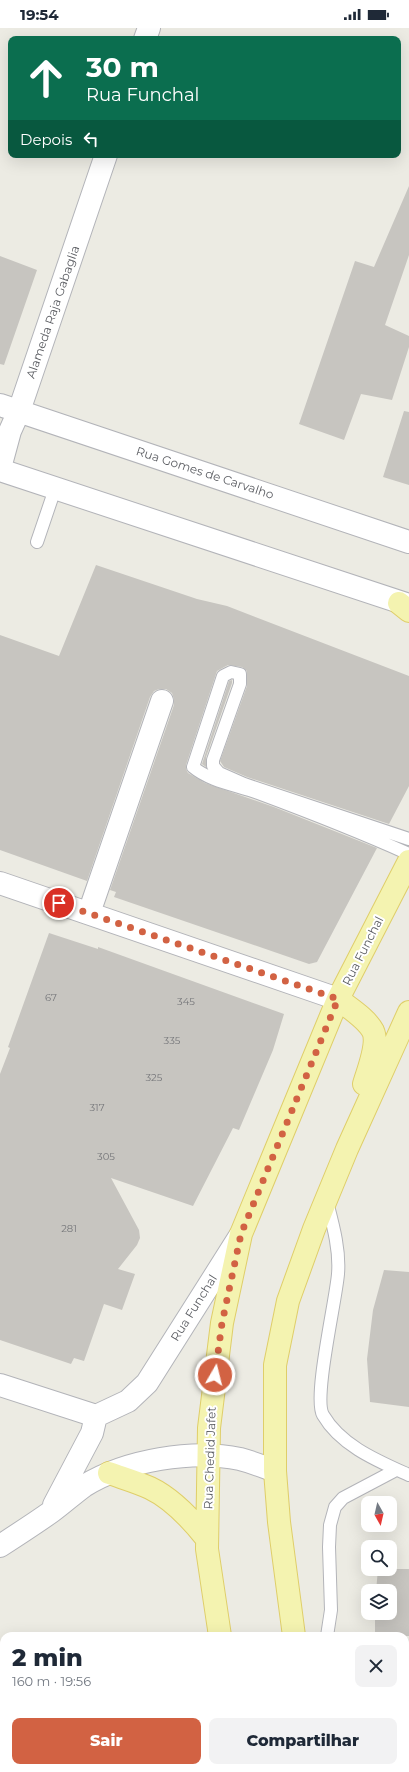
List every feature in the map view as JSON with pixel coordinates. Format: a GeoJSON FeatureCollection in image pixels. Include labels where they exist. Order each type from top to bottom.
{"type":"FeatureCollection","features":[{"type":"Feature","properties":{"kind":"main road","name":"Rua Funchal"},"geometry":{"type":"LineString","coordinates":[[241,1234],[338,999],[409,861]]}},
{"type":"Feature","properties":{"kind":"main road"},"geometry":{"type":"LineString","coordinates":[[338,999],[360,1017],[372,1030],[374,1035],[373,1055],[361,1093],[347,1149]]}},
{"type":"Feature","properties":{"kind":"main road"},"geometry":{"type":"LineString","coordinates":[[293,1632],[279,1522],[275,1471],[275,1365],[288,1301],[347,1149],[409,1012]]}},
{"type":"Feature","properties":{"kind":"main road","name":"Rua Chedid Jafet"},"geometry":{"type":"LineString","coordinates":[[219,1632],[208,1549],[209,1428],[222,1323],[241,1234]]}},
{"type":"Feature","properties":{"kind":"main road"},"geometry":{"type":"LineString","coordinates":[[109,1474],[151,1488],[169,1500],[188,1516],[208,1539]]}},
{"type":"Feature","properties":{"kind":"street","name":"Alameda Raja Gabaglia"},"geometry":{"type":"LineString","coordinates":[[0,469],[10,431],[10,408],[105,158]]}},
{"type":"Feature","properties":{"kind":"street","name":"Rua Gomes de Carvalho"},"geometry":{"type":"LineString","coordinates":[[10,408],[409,542]]}},
{"type":"Feature","properties":{"kind":"street"},"geometry":{"type":"LineString","coordinates":[[0,469],[55,489],[406,607]]}},
{"type":"Feature","properties":{"kind":"street"},"geometry":{"type":"LineString","coordinates":[[89,914],[162,701]]}},
{"type":"Feature","properties":{"kind":"street"},"geometry":{"type":"LineString","coordinates":[[0,883],[338,999]]}},
{"type":"Feature","properties":{"kind":"street","name":"Rua Funchal"},"geometry":{"type":"LineString","coordinates":[[96,1416],[128,1401],[147,1383],[241,1234]]}},
{"type":"Feature","properties":{"kind":"street"},"geometry":{"type":"LineString","coordinates":[[0,1385],[96,1416],[92,1433],[50,1513]]}},
{"type":"Feature","properties":{"kind":"street"},"geometry":{"type":"LineString","coordinates":[[0,1546],[50,1513],[84,1486],[109,1474],[140,1463],[181,1457],[208,1456],[240,1459],[275,1471]]}},
{"type":"Feature","properties":{"kind":"lane"},"geometry":{"type":"LineString","coordinates":[[37,542],[55,489]]}},
{"type":"Feature","properties":{"kind":"lane"},"geometry":{"type":"LineString","coordinates":[[409,839],[252,786],[219,773],[212,766],[213,760],[240,684],[240,674],[231,672],[223,676],[216,693],[193,767],[202,774],[257,793],[381,841],[409,854]]}},
{"type":"Feature","properties":{"kind":"lane"},"geometry":{"type":"LineString","coordinates":[[327,1199],[336,1240],[338,1273],[320,1393],[322,1414],[348,1443],[396,1470],[409,1475]]}},
{"type":"Feature","properties":{"kind":"lane"},"geometry":{"type":"LineString","coordinates":[[328,1632],[331,1610],[328,1547],[330,1524],[335,1507],[343,1498],[396,1470]]}},
{"type":"Feature","properties":{"kind":"building"},"geometry":{"type":"Polygon","coordinates":[[[409,186],[409,255],[385,325],[409,336],[409,347],[392,400],[361,394],[344,440],[299,424],[355,261],[374,267],[409,186]]]}},
{"type":"Feature","properties":{"kind":"building"},"geometry":{"type":"Polygon","coordinates":[[[0,256],[37,270],[4,365],[0,364],[0,256]]]}},
{"type":"Feature","properties":{"kind":"building"},"geometry":{"type":"Polygon","coordinates":[[[404,411],[409,412],[409,485],[383,477],[404,411]]]}},
{"type":"Feature","properties":{"kind":"building"},"geometry":{"type":"Polygon","coordinates":[[[96,565],[197,599],[227,606],[409,676],[409,786],[389,824],[247,777],[224,767],[220,761],[247,686],[247,671],[242,667],[228,665],[217,671],[186,765],[188,773],[205,783],[274,807],[377,848],[317,962],[309,964],[114,897],[116,892],[110,890],[174,705],[172,693],[166,689],[154,691],[150,697],[87,881],[0,850],[0,635],[59,656],[96,565]]]}},
{"type":"Feature","properties":{"kind":"building"},"geometry":{"type":"Polygon","coordinates":[[[232,680],[206,757],[206,767],[202,764],[229,681],[232,680]]]}},
{"type":"Feature","properties":{"kind":"building"},"geometry":{"type":"Polygon","coordinates":[[[49,933],[98,949],[98,947],[284,1014],[273,1050],[239,1130],[233,1128],[193,1206],[111,1178],[139,1230],[140,1238],[137,1245],[118,1269],[135,1274],[122,1310],[104,1304],[84,1361],[74,1358],[71,1364],[0,1340],[0,1074],[10,1048],[8,1047],[49,933]]]}},
{"type":"Feature","properties":{"kind":"building"},"geometry":{"type":"Polygon","coordinates":[[[384,1270],[409,1272],[409,1407],[370,1402],[367,1359],[373,1310],[384,1270]]]}},
{"type":"Feature","properties":{"kind":"building"},"geometry":{"type":"Polygon","coordinates":[[[397,1569],[409,1569],[409,1632],[375,1632],[375,1620],[397,1620],[397,1584],[377,1584],[377,1576],[397,1576],[397,1569]]]}},
{"type":"Feature","properties":{"kind":"route"},"geometry":{"type":"LineString","coordinates":[[59,903],[338,999],[241,1234],[222,1323],[215,1375]]}}]}
